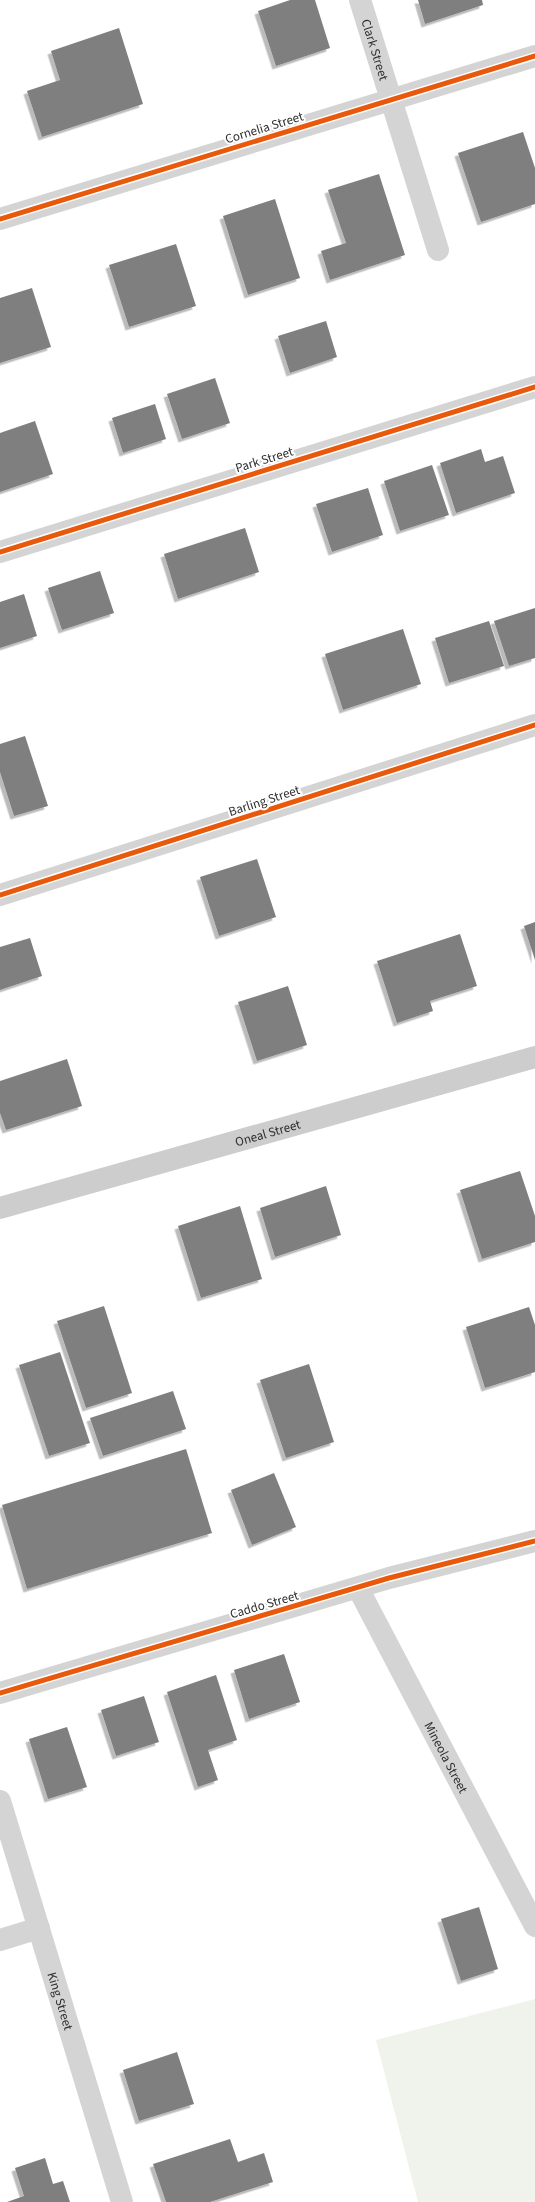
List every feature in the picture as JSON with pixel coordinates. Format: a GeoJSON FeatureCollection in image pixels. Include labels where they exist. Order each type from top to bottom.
{"type":"FeatureCollection","features":[{"type":"Feature","properties":{"kind":"street","name":"Clark Street"},"geometry":{"type":"LineString","coordinates":[[360,0],[438,250]]}},
{"type":"Feature","properties":{"kind":"street","name":"Cornelia Street"},"geometry":{"type":"LineString","coordinates":[[0,219],[535,56]]}},
{"type":"Feature","properties":{"kind":"street","name":"Park Street"},"geometry":{"type":"LineString","coordinates":[[0,552],[535,386]]}},
{"type":"Feature","properties":{"kind":"street","name":"Barling Street"},"geometry":{"type":"LineString","coordinates":[[0,895],[535,725]]}},
{"type":"Feature","properties":{"kind":"street","name":"Oneal Street"},"geometry":{"type":"LineString","coordinates":[[0,1208],[535,1057]]}},
{"type":"Feature","properties":{"kind":"street","name":"Caddo Street"},"geometry":{"type":"LineString","coordinates":[[0,1693],[437,1565],[535,1541]]}},
{"type":"Feature","properties":{"kind":"street","name":"Mineola Street"},"geometry":{"type":"LineString","coordinates":[[358,1588],[535,1926]]}},
{"type":"Feature","properties":{"kind":"street","name":"King Street"},"geometry":{"type":"LineString","coordinates":[[0,1801],[122,2202]]}},
{"type":"Feature","properties":{"kind":"street"},"geometry":{"type":"LineString","coordinates":[[0,1940],[39,1928]]}},
{"type":"Feature","properties":{"kind":"shaded area"},"geometry":{"type":"Polygon","coordinates":[[[535,1999],[535,2202],[418,2202],[376,2040],[535,1999]]]}},
{"type":"Feature","properties":{"kind":"building"},"geometry":{"type":"Polygon","coordinates":[[[290,0],[315,0],[330,48],[276,66],[258,11],[290,0]]]}},
{"type":"Feature","properties":{"kind":"building"},"geometry":{"type":"Polygon","coordinates":[[[418,0],[482,0],[483,5],[425,24],[418,0]]]}},
{"type":"Feature","properties":{"kind":"building"},"geometry":{"type":"Polygon","coordinates":[[[119,28],[143,104],[42,137],[27,91],[60,80],[51,51],[119,28]]]}},
{"type":"Feature","properties":{"kind":"building"},"geometry":{"type":"Polygon","coordinates":[[[523,132],[535,168],[535,204],[481,222],[458,153],[523,132]]]}},
{"type":"Feature","properties":{"kind":"building"},"geometry":{"type":"Polygon","coordinates":[[[379,174],[405,255],[330,280],[321,251],[346,243],[328,190],[379,174]]]}},
{"type":"Feature","properties":{"kind":"building"},"geometry":{"type":"Polygon","coordinates":[[[275,199],[300,278],[248,295],[223,216],[275,199]]]}},
{"type":"Feature","properties":{"kind":"building"},"geometry":{"type":"Polygon","coordinates":[[[176,244],[196,306],[129,327],[109,265],[176,244]]]}},
{"type":"Feature","properties":{"kind":"building"},"geometry":{"type":"Polygon","coordinates":[[[32,288],[51,347],[0,363],[0,298],[32,288]]]}},
{"type":"Feature","properties":{"kind":"building"},"geometry":{"type":"Polygon","coordinates":[[[326,321],[337,357],[290,373],[278,336],[326,321]]]}},
{"type":"Feature","properties":{"kind":"building"},"geometry":{"type":"Polygon","coordinates":[[[215,378],[230,423],[182,439],[167,394],[215,378]]]}},
{"type":"Feature","properties":{"kind":"building"},"geometry":{"type":"Polygon","coordinates":[[[155,404],[166,439],[123,453],[112,418],[155,404]]]}},
{"type":"Feature","properties":{"kind":"building"},"geometry":{"type":"Polygon","coordinates":[[[35,421],[53,474],[0,492],[0,433],[35,421]]]}},
{"type":"Feature","properties":{"kind":"building"},"geometry":{"type":"Polygon","coordinates":[[[481,449],[485,462],[503,456],[515,493],[456,513],[440,463],[481,449]]]}},
{"type":"Feature","properties":{"kind":"building"},"geometry":{"type":"Polygon","coordinates":[[[432,465],[449,515],[400,531],[384,481],[432,465]]]}},
{"type":"Feature","properties":{"kind":"building"},"geometry":{"type":"Polygon","coordinates":[[[368,488],[383,535],[332,552],[316,504],[368,488]]]}},
{"type":"Feature","properties":{"kind":"building"},"geometry":{"type":"Polygon","coordinates":[[[245,528],[259,572],[178,599],[164,554],[245,528]]]}},
{"type":"Feature","properties":{"kind":"building"},"geometry":{"type":"Polygon","coordinates":[[[100,571],[114,613],[62,630],[48,588],[100,571]]]}},
{"type":"Feature","properties":{"kind":"building"},"geometry":{"type":"Polygon","coordinates":[[[24,594],[37,636],[0,648],[0,602],[24,594]]]}},
{"type":"Feature","properties":{"kind":"building"},"geometry":{"type":"Polygon","coordinates":[[[535,608],[535,658],[509,666],[494,621],[535,608]]]}},
{"type":"Feature","properties":{"kind":"building"},"geometry":{"type":"Polygon","coordinates":[[[489,621],[504,666],[449,683],[435,638],[489,621]]]}},
{"type":"Feature","properties":{"kind":"building"},"geometry":{"type":"Polygon","coordinates":[[[403,629],[421,684],[343,710],[325,654],[403,629]]]}},
{"type":"Feature","properties":{"kind":"building"},"geometry":{"type":"Polygon","coordinates":[[[25,736],[48,806],[14,816],[0,772],[0,744],[25,736]]]}},
{"type":"Feature","properties":{"kind":"building"},"geometry":{"type":"Polygon","coordinates":[[[257,859],[276,917],[219,936],[200,877],[257,859]]]}},
{"type":"Feature","properties":{"kind":"building"},"geometry":{"type":"Polygon","coordinates":[[[535,922],[535,960],[524,926],[535,922]]]}},
{"type":"Feature","properties":{"kind":"building"},"geometry":{"type":"Polygon","coordinates":[[[460,934],[477,986],[430,1001],[433,1011],[397,1023],[377,961],[460,934]]]}},
{"type":"Feature","properties":{"kind":"building"},"geometry":{"type":"Polygon","coordinates":[[[30,938],[42,976],[0,990],[0,947],[30,938]]]}},
{"type":"Feature","properties":{"kind":"building"},"geometry":{"type":"Polygon","coordinates":[[[288,986],[307,1045],[257,1061],[238,1002],[288,986]]]}},
{"type":"Feature","properties":{"kind":"building"},"geometry":{"type":"Polygon","coordinates":[[[67,1059],[82,1106],[6,1130],[0,1113],[0,1081],[67,1059]]]}},
{"type":"Feature","properties":{"kind":"building"},"geometry":{"type":"Polygon","coordinates":[[[520,1171],[535,1216],[535,1242],[482,1259],[460,1190],[520,1171]]]}},
{"type":"Feature","properties":{"kind":"building"},"geometry":{"type":"Polygon","coordinates":[[[326,1186],[341,1235],[275,1257],[260,1208],[326,1186]]]}},
{"type":"Feature","properties":{"kind":"building"},"geometry":{"type":"Polygon","coordinates":[[[240,1206],[262,1279],[201,1298],[178,1226],[240,1206]]]}},
{"type":"Feature","properties":{"kind":"building"},"geometry":{"type":"Polygon","coordinates":[[[104,1306],[132,1393],[86,1408],[57,1321],[104,1306]]]}},
{"type":"Feature","properties":{"kind":"building"},"geometry":{"type":"Polygon","coordinates":[[[529,1307],[535,1325],[535,1372],[485,1388],[466,1327],[529,1307]]]}},
{"type":"Feature","properties":{"kind":"building"},"geometry":{"type":"Polygon","coordinates":[[[60,1352],[90,1443],[49,1456],[19,1365],[60,1352]]]}},
{"type":"Feature","properties":{"kind":"building"},"geometry":{"type":"Polygon","coordinates":[[[309,1364],[334,1442],[286,1458],[260,1380],[309,1364]]]}},
{"type":"Feature","properties":{"kind":"building"},"geometry":{"type":"Polygon","coordinates":[[[173,1391],[186,1429],[103,1456],[90,1418],[173,1391]]]}},
{"type":"Feature","properties":{"kind":"building"},"geometry":{"type":"Polygon","coordinates":[[[186,1449],[212,1533],[27,1589],[2,1505],[186,1449]]]}},
{"type":"Feature","properties":{"kind":"building"},"geometry":{"type":"Polygon","coordinates":[[[274,1473],[296,1527],[252,1545],[231,1490],[274,1473]]]}},
{"type":"Feature","properties":{"kind":"building"},"geometry":{"type":"Polygon","coordinates":[[[284,1654],[300,1702],[249,1719],[234,1670],[284,1654]]]}},
{"type":"Feature","properties":{"kind":"building"},"geometry":{"type":"Polygon","coordinates":[[[216,1675],[237,1740],[208,1750],[218,1780],[198,1787],[167,1692],[216,1675]]]}},
{"type":"Feature","properties":{"kind":"building"},"geometry":{"type":"Polygon","coordinates":[[[144,1696],[159,1742],[116,1756],[101,1710],[144,1696]]]}},
{"type":"Feature","properties":{"kind":"building"},"geometry":{"type":"Polygon","coordinates":[[[67,1727],[87,1787],[48,1799],[29,1739],[67,1727]]]}},
{"type":"Feature","properties":{"kind":"building"},"geometry":{"type":"Polygon","coordinates":[[[479,1907],[498,1969],[461,1981],[441,1919],[479,1907]]]}},
{"type":"Feature","properties":{"kind":"building"},"geometry":{"type":"Polygon","coordinates":[[[177,2052],[194,2104],[139,2121],[123,2070],[177,2052]]]}},
{"type":"Feature","properties":{"kind":"building"},"geometry":{"type":"Polygon","coordinates":[[[230,2139],[238,2162],[264,2153],[273,2182],[210,2202],[166,2202],[153,2164],[230,2139]]]}},
{"type":"Feature","properties":{"kind":"building"},"geometry":{"type":"Polygon","coordinates":[[[45,2158],[53,2184],[63,2181],[70,2202],[7,2202],[24,2196],[15,2168],[45,2158]]]}},
{"type":"Feature","properties":{"kind":"cycle path"},"geometry":{"type":"LineString","coordinates":[[0,219],[535,56]]}},
{"type":"Feature","properties":{"kind":"cycle path"},"geometry":{"type":"LineString","coordinates":[[0,552],[535,387]]}},
{"type":"Feature","properties":{"kind":"cycle path"},"geometry":{"type":"LineString","coordinates":[[0,895],[535,725]]}},
{"type":"Feature","properties":{"kind":"cycle path"},"geometry":{"type":"LineString","coordinates":[[0,1693],[389,1578],[535,1541]]}}]}
